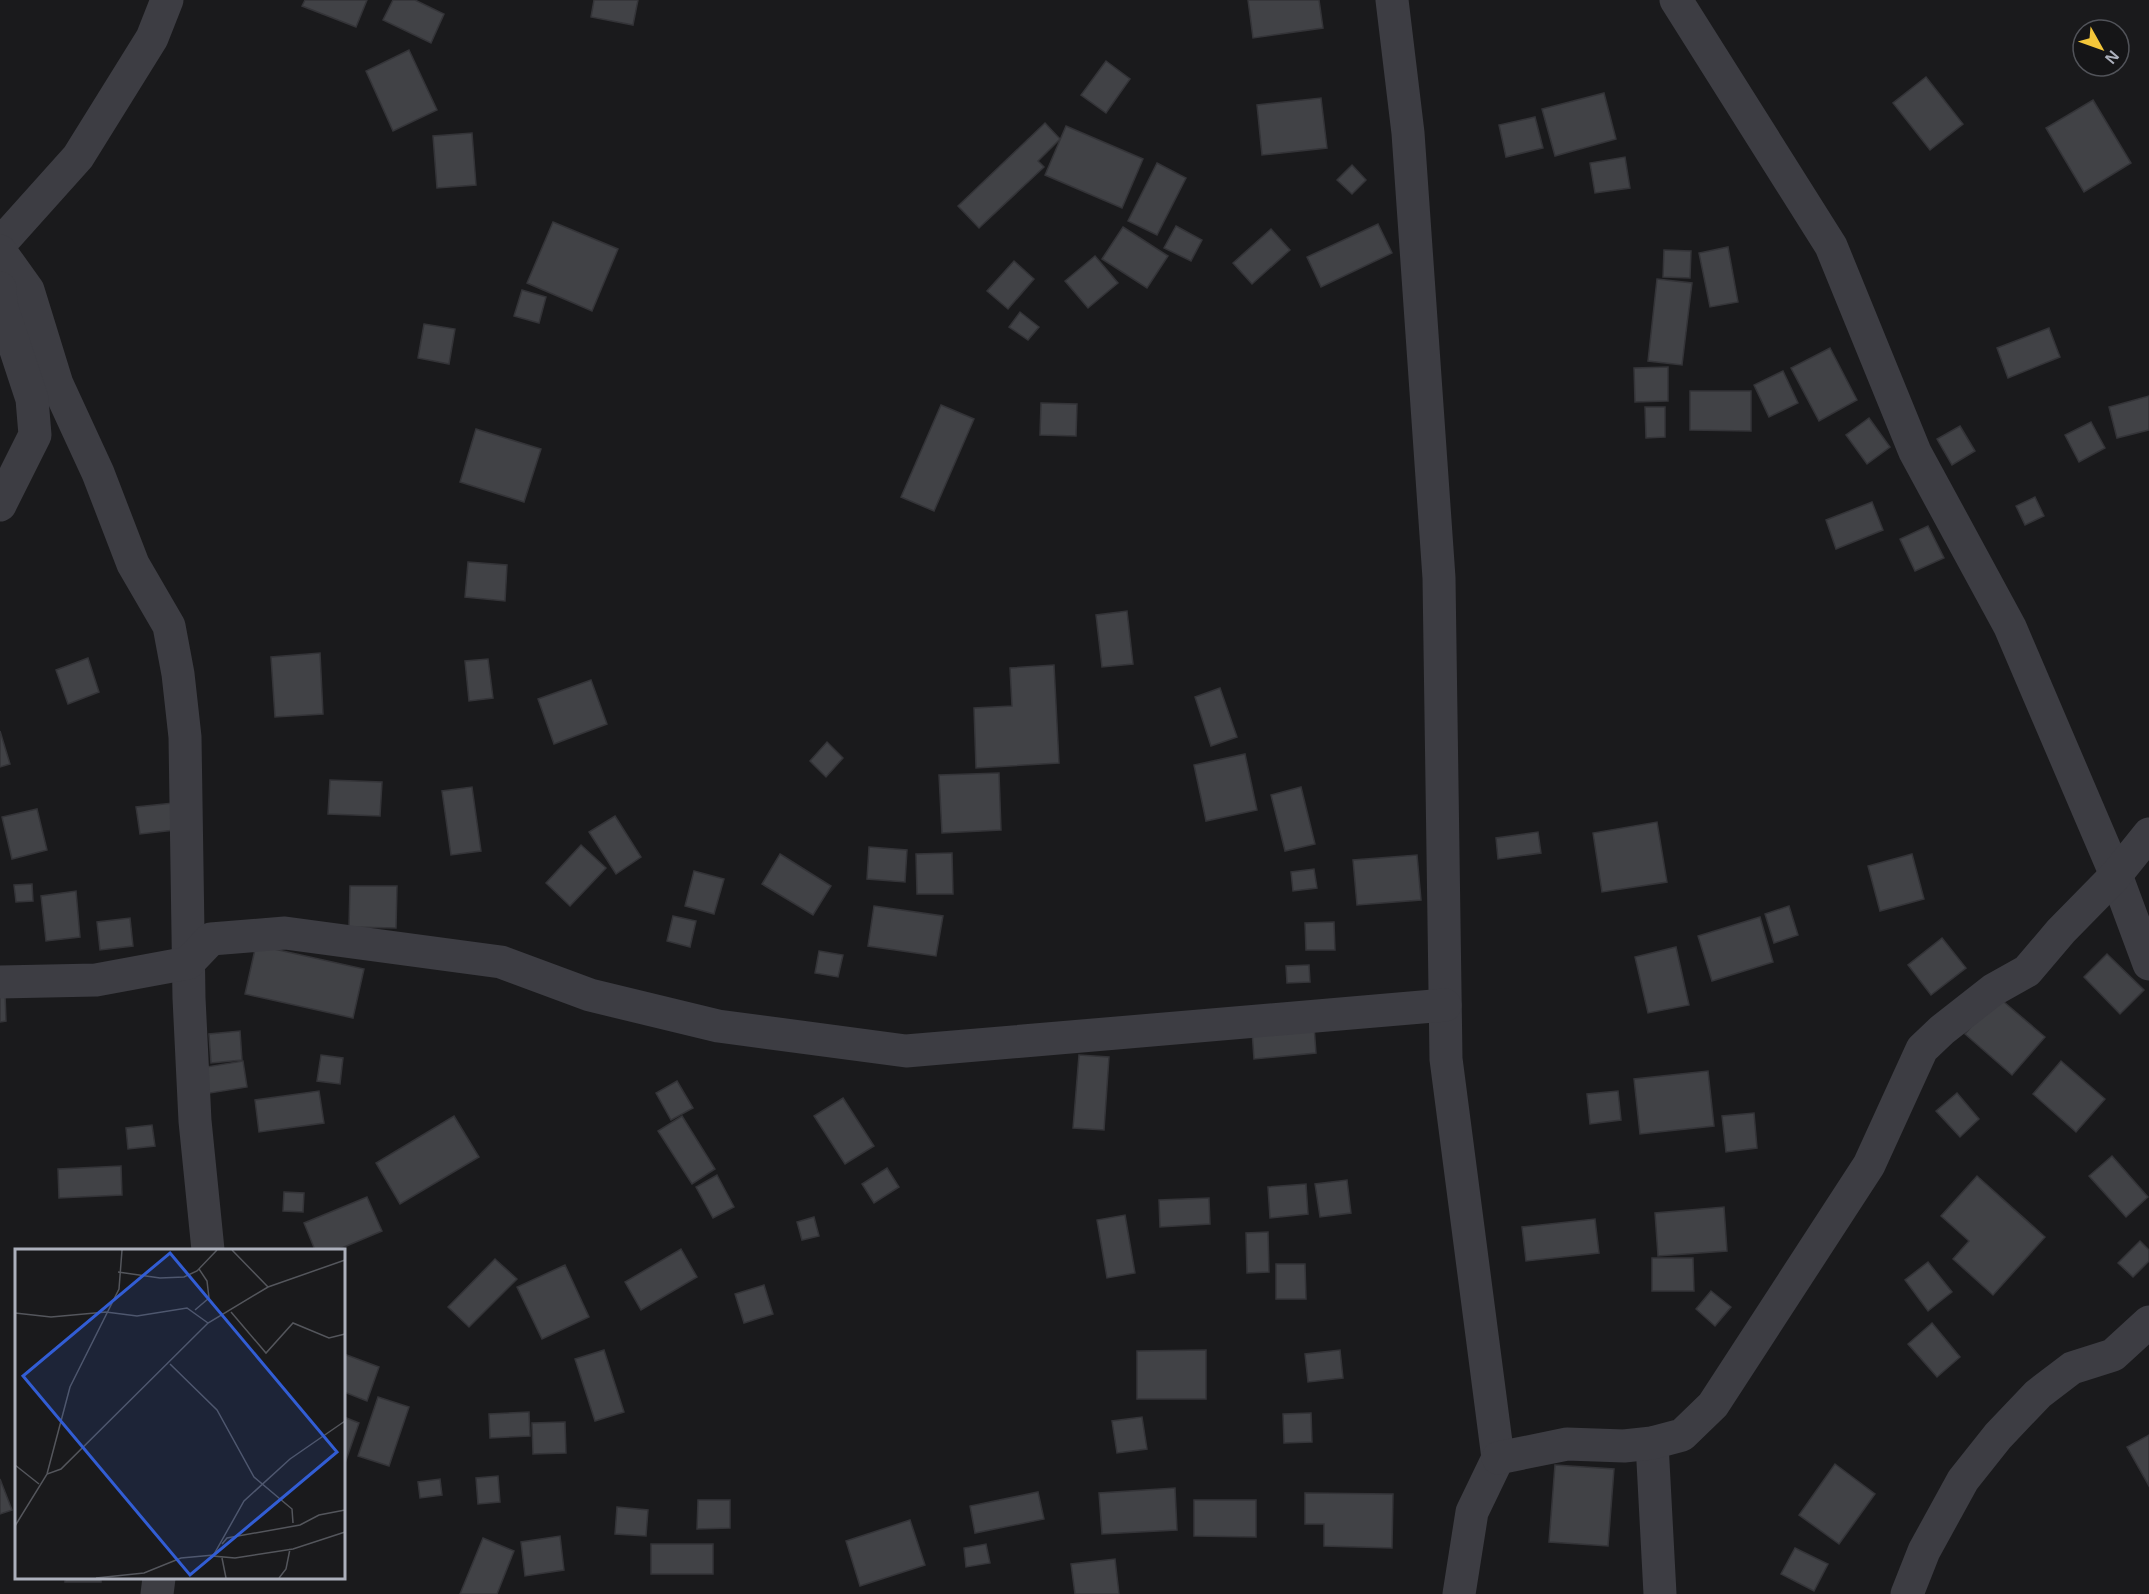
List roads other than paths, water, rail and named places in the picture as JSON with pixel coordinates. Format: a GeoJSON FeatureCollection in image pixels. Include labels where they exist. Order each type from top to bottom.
{"type":"FeatureCollection","features":[{"type":"Feature","properties":{"kind":"street"},"geometry":{"type":"LineString","coordinates":[[0,244],[78,158],[152,38],[167,0]]}},
{"type":"Feature","properties":{"kind":"street"},"geometry":{"type":"LineString","coordinates":[[1392,0],[1408,133],[1439,578],[1446,1059],[1498,1458],[1472,1512],[1459,1594]]}},
{"type":"Feature","properties":{"kind":"street"},"geometry":{"type":"LineString","coordinates":[[1676,0],[1831,246],[1915,452],[2010,627],[2116,875],[2149,964]]}},
{"type":"Feature","properties":{"kind":"street"},"geometry":{"type":"LineString","coordinates":[[0,251],[28,290],[57,384],[98,473],[133,564],[169,626],[178,674],[185,737],[188,963],[195,1121],[208,1249]]}},
{"type":"Feature","properties":{"kind":"street"},"geometry":{"type":"LineString","coordinates":[[0,288],[1,305],[32,399],[35,435],[0,505]]}},
{"type":"Feature","properties":{"kind":"street"},"geometry":{"type":"LineString","coordinates":[[1498,1458],[1568,1444],[1624,1446],[1652,1443],[1682,1435],[1713,1405],[1869,1165],[1922,1049],[1942,1030],[1993,990],[2027,971],[2061,931],[2116,875],[2149,834]]}},
{"type":"Feature","properties":{"kind":"street"},"geometry":{"type":"LineString","coordinates":[[0,982],[96,980],[188,963],[211,939],[285,933],[501,962],[590,995],[718,1026],[906,1051],[1445,1005]]}},
{"type":"Feature","properties":{"kind":"street"},"geometry":{"type":"LineString","coordinates":[[1907,1594],[1924,1551],[1963,1480],[1998,1437],[2038,1394],[2072,1368],[2113,1355],[2149,1322]]}},
{"type":"Feature","properties":{"kind":"street"},"geometry":{"type":"LineString","coordinates":[[1652,1443],[1660,1594]]}},
{"type":"Feature","properties":{"kind":"street"},"geometry":{"type":"LineString","coordinates":[[157,1594],[159,1579]]}}]}
